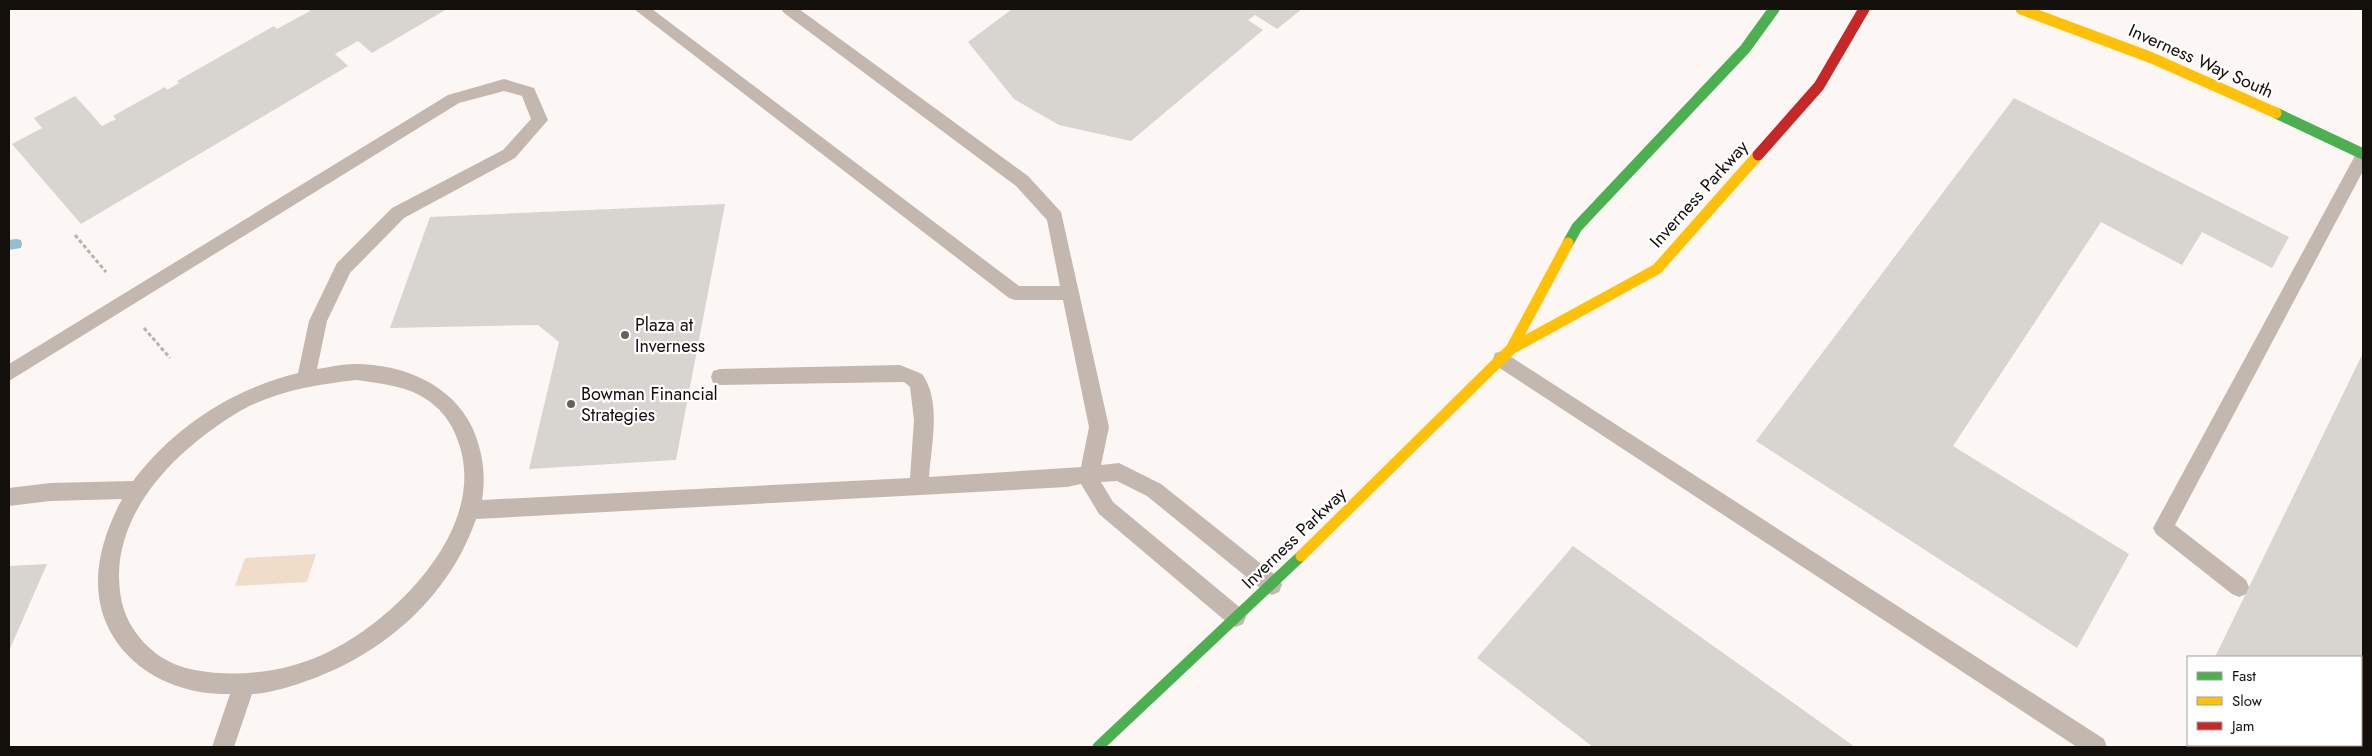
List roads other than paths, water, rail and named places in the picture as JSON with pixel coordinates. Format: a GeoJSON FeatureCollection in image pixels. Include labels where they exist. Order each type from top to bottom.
{"type":"FeatureCollection","features":[{"type":"Feature","properties":{"kind":"main road","name":"Inverness Parkway"},"geometry":{"type":"LineString","coordinates":[[1506,354],[1577,228],[1745,49],[1774,9]]}},
{"type":"Feature","properties":{"kind":"main road","name":"Inverness Parkway"},"geometry":{"type":"LineString","coordinates":[[1098,747],[1272,584],[1506,354],[1657,269],[1819,86],[1864,9]]}},
{"type":"Feature","properties":{"kind":"main road","name":"Inverness Way South"},"geometry":{"type":"LineString","coordinates":[[2021,9],[2134,50],[2268,108],[2363,155]]}},
{"type":"Feature","properties":{"kind":"lane"},"geometry":{"type":"LineString","coordinates":[[642,9],[1015,293],[1071,293]]}},
{"type":"Feature","properties":{"kind":"lane"},"geometry":{"type":"LineString","coordinates":[[789,9],[1022,181],[1055,217],[1099,427],[1088,478],[1106,508],[1236,617]]}},
{"type":"Feature","properties":{"kind":"lane"},"geometry":{"type":"LineString","coordinates":[[9,373],[454,99],[504,85],[528,92],[540,120],[510,154],[398,213],[343,268],[318,322],[306,377]]}},
{"type":"Feature","properties":{"kind":"lane"},"geometry":{"type":"LineString","coordinates":[[2239,586],[2163,528],[2363,155]]}},
{"type":"Feature","properties":{"kind":"lane"},"geometry":{"type":"LineString","coordinates":[[1506,354],[2096,747]]}},
{"type":"Feature","properties":{"kind":"lane"},"geometry":{"type":"LineString","coordinates":[[356,372],[402,379],[439,397],[464,427],[475,465],[471,510],[450,559],[413,605],[363,645],[304,673],[244,686],[190,682],[146,662],[117,628],[106,586],[114,537],[138,490],[171,450],[212,417],[259,392],[306,377],[356,372]]}},
{"type":"Feature","properties":{"kind":"lane"},"geometry":{"type":"LineString","coordinates":[[720,377],[900,373],[909,375],[918,383],[923,404],[919,486]]}},
{"type":"Feature","properties":{"kind":"lane"},"geometry":{"type":"LineString","coordinates":[[471,510],[1067,478],[1119,472],[1154,490],[1272,584]]}},
{"type":"Feature","properties":{"kind":"lane"},"geometry":{"type":"LineString","coordinates":[[9,497],[50,492],[138,490]]}},
{"type":"Feature","properties":{"kind":"lane"},"geometry":{"type":"LineString","coordinates":[[223,747],[244,686]]}},
{"type":"Feature","properties":{"kind":"waterway"},"geometry":{"type":"LineString","coordinates":[[9,245],[16,244]]}},
{"type":"Feature","properties":{"kind":"place","name":"Plaza at Inverness"},"geometry":{"type":"Point","coordinates":[625,335]}},
{"type":"Feature","properties":{"kind":"place","name":"Bowman Financial Strategies"},"geometry":{"type":"Point","coordinates":[571,404]}}]}
